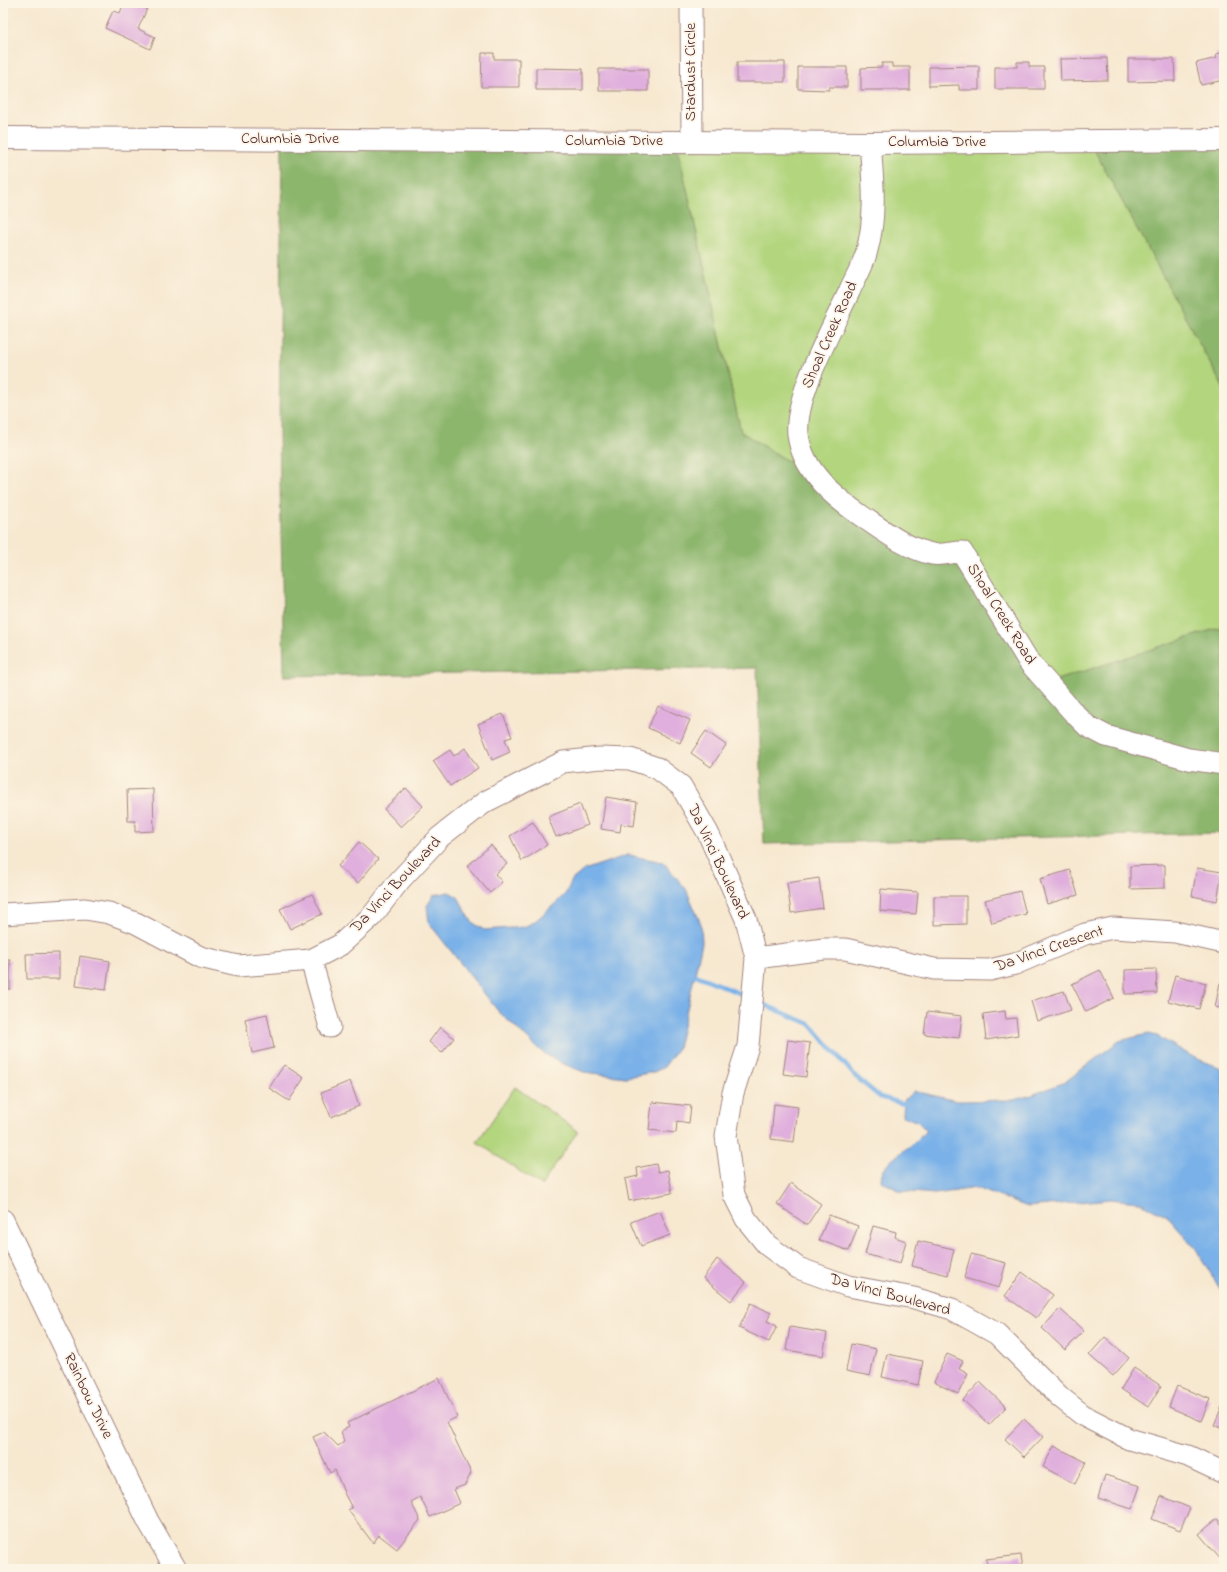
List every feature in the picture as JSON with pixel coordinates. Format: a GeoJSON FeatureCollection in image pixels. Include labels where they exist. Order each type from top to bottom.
{"type":"FeatureCollection","features":[{"type":"Feature","properties":{"kind":"main road","name":"Columbia Drive"},"geometry":{"type":"LineString","coordinates":[[3,138],[870,143],[1224,140]]}},
{"type":"Feature","properties":{"kind":"street","name":"Stardust Circle"},"geometry":{"type":"LineString","coordinates":[[691,3],[692,141]]}},
{"type":"Feature","properties":{"kind":"street","name":"Shoal Creek Road"},"geometry":{"type":"LineString","coordinates":[[870,143],[873,193],[872,221],[866,254],[807,383],[800,412],[798,433],[801,447],[811,468],[822,483],[846,505],[902,543],[933,554],[962,552],[1029,662],[1087,726],[1106,736],[1189,759],[1224,764]]}},
{"type":"Feature","properties":{"kind":"street","name":"Da Vinci Boulevard"},"geometry":{"type":"LineString","coordinates":[[3,914],[58,910],[91,910],[109,913],[136,923],[200,957],[238,966],[311,960],[340,945],[372,916],[400,880],[440,837],[485,802],[563,762],[600,758],[630,759],[657,768],[681,786],[708,833],[732,884],[746,920],[756,958],[748,1046],[733,1092],[726,1136],[734,1195],[746,1219],[767,1245],[798,1268],[848,1286],[914,1298],[952,1309],[997,1334],[1060,1397],[1084,1416],[1129,1439],[1188,1456],[1224,1473]]}},
{"type":"Feature","properties":{"kind":"street","name":"Da Vinci Crescent"},"geometry":{"type":"LineString","coordinates":[[756,958],[824,949],[845,949],[934,969],[990,970],[1014,964],[1086,934],[1113,928],[1175,932],[1224,942]]}},
{"type":"Feature","properties":{"kind":"street"},"geometry":{"type":"LineString","coordinates":[[311,960],[330,1027]]}},
{"type":"Feature","properties":{"kind":"street","name":"Rainbow Drive"},"geometry":{"type":"LineString","coordinates":[[3,1220],[148,1522],[176,1569]]}},
{"type":"Feature","properties":{"kind":"green space"},"geometry":{"type":"Polygon","coordinates":[[[282,141],[678,149],[741,432],[994,589],[1041,685],[1224,626],[1224,833],[764,844],[757,668],[284,676],[279,432],[282,141]]]}},
{"type":"Feature","properties":{"kind":"green space"},"geometry":{"type":"Polygon","coordinates":[[[1090,142],[1224,389],[1224,626],[1040,686],[994,589],[741,432],[678,149],[1090,142]]]}},
{"type":"Feature","properties":{"kind":"green space"},"geometry":{"type":"Polygon","coordinates":[[[1090,142],[1224,142],[1224,389],[1090,142]]]}},
{"type":"Feature","properties":{"kind":"green space"},"geometry":{"type":"Polygon","coordinates":[[[515,1087],[578,1131],[541,1186],[477,1142],[515,1087]]]}},
{"type":"Feature","properties":{"kind":"water"},"geometry":{"type":"Polygon","coordinates":[[[628,855],[663,862],[686,889],[701,924],[702,943],[678,1048],[664,1067],[654,1072],[626,1077],[584,1072],[561,1063],[542,1052],[498,1011],[429,923],[427,906],[434,895],[449,892],[458,897],[472,922],[484,930],[524,927],[534,922],[556,903],[566,893],[572,880],[584,870],[628,855]]]}},
{"type":"Feature","properties":{"kind":"water"},"geometry":{"type":"Polygon","coordinates":[[[1148,1034],[1157,1036],[1195,1058],[1224,1069],[1224,1291],[1220,1289],[1196,1249],[1166,1215],[1139,1202],[1110,1199],[1028,1207],[976,1188],[935,1194],[900,1191],[881,1181],[882,1173],[886,1166],[926,1130],[918,1122],[903,1116],[904,1100],[914,1091],[957,1101],[1013,1100],[1032,1095],[1065,1082],[1119,1041],[1148,1034]]]}},
{"type":"Feature","properties":{"kind":"building"},"geometry":{"type":"Polygon","coordinates":[[[124,3],[136,3],[147,9],[138,29],[155,37],[150,49],[105,28],[113,11],[120,13],[124,3]]]}},
{"type":"Feature","properties":{"kind":"building"},"geometry":{"type":"Polygon","coordinates":[[[1224,52],[1224,80],[1201,85],[1196,63],[1217,58],[1216,54],[1224,52]]]}},
{"type":"Feature","properties":{"kind":"building"},"geometry":{"type":"Polygon","coordinates":[[[482,53],[494,53],[494,59],[519,59],[519,87],[481,87],[482,53]]]}},
{"type":"Feature","properties":{"kind":"building"},"geometry":{"type":"Polygon","coordinates":[[[1107,58],[1108,80],[1061,81],[1060,59],[1107,58]]]}},
{"type":"Feature","properties":{"kind":"building"},"geometry":{"type":"Polygon","coordinates":[[[1128,59],[1174,59],[1175,81],[1128,82],[1128,59]]]}},
{"type":"Feature","properties":{"kind":"building"},"geometry":{"type":"Polygon","coordinates":[[[737,62],[785,62],[785,82],[737,82],[737,62]]]}},
{"type":"Feature","properties":{"kind":"building"},"geometry":{"type":"Polygon","coordinates":[[[1017,62],[1029,62],[1029,67],[1044,67],[1044,89],[995,89],[995,67],[1017,67],[1017,62]]]}},
{"type":"Feature","properties":{"kind":"building"},"geometry":{"type":"Polygon","coordinates":[[[882,63],[892,63],[892,67],[910,67],[910,90],[861,90],[861,68],[882,67],[882,63]]]}},
{"type":"Feature","properties":{"kind":"building"},"geometry":{"type":"Polygon","coordinates":[[[979,66],[979,90],[959,90],[959,85],[929,86],[929,67],[979,66]]]}},
{"type":"Feature","properties":{"kind":"building"},"geometry":{"type":"Polygon","coordinates":[[[798,67],[847,67],[847,87],[829,87],[829,90],[798,89],[798,67]]]}},
{"type":"Feature","properties":{"kind":"building"},"geometry":{"type":"Polygon","coordinates":[[[536,68],[583,69],[583,90],[536,90],[536,68]]]}},
{"type":"Feature","properties":{"kind":"building"},"geometry":{"type":"Polygon","coordinates":[[[599,69],[648,69],[648,91],[599,91],[599,69]]]}},
{"type":"Feature","properties":{"kind":"building"},"geometry":{"type":"Polygon","coordinates":[[[658,706],[690,720],[680,743],[648,728],[658,706]]]}},
{"type":"Feature","properties":{"kind":"building"},"geometry":{"type":"Polygon","coordinates":[[[503,714],[512,737],[505,739],[510,752],[492,760],[478,724],[503,714]]]}},
{"type":"Feature","properties":{"kind":"building"},"geometry":{"type":"Polygon","coordinates":[[[706,731],[726,745],[711,767],[691,753],[706,731]]]}},
{"type":"Feature","properties":{"kind":"building"},"geometry":{"type":"Polygon","coordinates":[[[465,748],[478,768],[450,786],[433,761],[450,750],[454,756],[465,748]]]}},
{"type":"Feature","properties":{"kind":"building"},"geometry":{"type":"Polygon","coordinates":[[[406,788],[423,806],[401,827],[384,809],[406,788]]]}},
{"type":"Feature","properties":{"kind":"building"},"geometry":{"type":"Polygon","coordinates":[[[153,789],[154,831],[135,832],[135,821],[128,821],[127,790],[153,789]]]}},
{"type":"Feature","properties":{"kind":"building"},"geometry":{"type":"Polygon","coordinates":[[[606,797],[637,802],[634,826],[621,824],[620,832],[601,829],[606,797]]]}},
{"type":"Feature","properties":{"kind":"building"},"geometry":{"type":"Polygon","coordinates":[[[580,804],[588,825],[556,837],[548,817],[580,804]]]}},
{"type":"Feature","properties":{"kind":"building"},"geometry":{"type":"Polygon","coordinates":[[[533,822],[547,845],[522,861],[510,836],[533,822]]]}},
{"type":"Feature","properties":{"kind":"building"},"geometry":{"type":"Polygon","coordinates":[[[359,842],[378,859],[358,883],[338,866],[359,842]]]}},
{"type":"Feature","properties":{"kind":"building"},"geometry":{"type":"Polygon","coordinates":[[[491,845],[507,864],[495,874],[502,882],[490,893],[467,866],[491,845]]]}},
{"type":"Feature","properties":{"kind":"building"},"geometry":{"type":"Polygon","coordinates":[[[1165,865],[1165,888],[1130,889],[1130,866],[1165,865]]]}},
{"type":"Feature","properties":{"kind":"building"},"geometry":{"type":"Polygon","coordinates":[[[1197,868],[1222,872],[1217,901],[1192,896],[1197,868]]]}},
{"type":"Feature","properties":{"kind":"building"},"geometry":{"type":"Polygon","coordinates":[[[1070,870],[1078,895],[1047,904],[1040,879],[1070,870]]]}},
{"type":"Feature","properties":{"kind":"building"},"geometry":{"type":"Polygon","coordinates":[[[819,878],[823,908],[791,913],[787,883],[819,878]]]}},
{"type":"Feature","properties":{"kind":"building"},"geometry":{"type":"Polygon","coordinates":[[[881,889],[918,892],[916,914],[880,911],[881,889]]]}},
{"type":"Feature","properties":{"kind":"building"},"geometry":{"type":"Polygon","coordinates":[[[1020,891],[1026,914],[992,923],[985,900],[1020,891]]]}},
{"type":"Feature","properties":{"kind":"building"},"geometry":{"type":"Polygon","coordinates":[[[312,894],[322,914],[290,929],[280,909],[312,894]]]}},
{"type":"Feature","properties":{"kind":"building"},"geometry":{"type":"Polygon","coordinates":[[[934,896],[966,896],[966,924],[934,925],[934,896]]]}},
{"type":"Feature","properties":{"kind":"building"},"geometry":{"type":"Polygon","coordinates":[[[59,953],[59,979],[27,979],[26,954],[59,953]]]}},
{"type":"Feature","properties":{"kind":"building"},"geometry":{"type":"Polygon","coordinates":[[[80,956],[110,961],[106,990],[76,986],[80,956]]]}},
{"type":"Feature","properties":{"kind":"building"},"geometry":{"type":"Polygon","coordinates":[[[3,960],[10,960],[10,989],[3,989],[3,960]]]}},
{"type":"Feature","properties":{"kind":"building"},"geometry":{"type":"Polygon","coordinates":[[[1156,969],[1157,993],[1125,994],[1125,970],[1156,969]]]}},
{"type":"Feature","properties":{"kind":"building"},"geometry":{"type":"Polygon","coordinates":[[[1100,970],[1114,998],[1086,1012],[1072,984],[1100,970]]]}},
{"type":"Feature","properties":{"kind":"building"},"geometry":{"type":"Polygon","coordinates":[[[1175,975],[1206,983],[1199,1009],[1168,1001],[1175,975]]]}},
{"type":"Feature","properties":{"kind":"building"},"geometry":{"type":"Polygon","coordinates":[[[1220,983],[1224,984],[1224,1009],[1215,1007],[1220,983]]]}},
{"type":"Feature","properties":{"kind":"building"},"geometry":{"type":"Polygon","coordinates":[[[1064,991],[1071,1010],[1037,1021],[1031,1001],[1064,991]]]}},
{"type":"Feature","properties":{"kind":"building"},"geometry":{"type":"Polygon","coordinates":[[[1005,1011],[1006,1019],[1016,1018],[1018,1035],[986,1040],[983,1014],[1005,1011]]]}},
{"type":"Feature","properties":{"kind":"building"},"geometry":{"type":"Polygon","coordinates":[[[927,1012],[962,1016],[959,1038],[924,1034],[927,1012]]]}},
{"type":"Feature","properties":{"kind":"building"},"geometry":{"type":"Polygon","coordinates":[[[267,1014],[274,1048],[252,1053],[245,1019],[267,1014]]]}},
{"type":"Feature","properties":{"kind":"building"},"geometry":{"type":"Polygon","coordinates":[[[440,1027],[454,1038],[442,1053],[429,1042],[440,1027]]]}},
{"type":"Feature","properties":{"kind":"building"},"geometry":{"type":"Polygon","coordinates":[[[788,1040],[810,1043],[806,1077],[783,1074],[788,1040]]]}},
{"type":"Feature","properties":{"kind":"building"},"geometry":{"type":"Polygon","coordinates":[[[284,1065],[304,1078],[289,1101],[269,1088],[284,1065]]]}},
{"type":"Feature","properties":{"kind":"building"},"geometry":{"type":"Polygon","coordinates":[[[350,1081],[359,1106],[331,1117],[321,1093],[350,1081]]]}},
{"type":"Feature","properties":{"kind":"building"},"geometry":{"type":"Polygon","coordinates":[[[652,1102],[691,1106],[689,1123],[677,1121],[676,1133],[649,1130],[652,1102]]]}},
{"type":"Feature","properties":{"kind":"building"},"geometry":{"type":"Polygon","coordinates":[[[774,1104],[798,1107],[794,1142],[771,1139],[774,1104]]]}},
{"type":"Feature","properties":{"kind":"building"},"geometry":{"type":"Polygon","coordinates":[[[656,1164],[658,1172],[668,1170],[672,1193],[629,1201],[625,1179],[638,1176],[637,1168],[656,1164]]]}},
{"type":"Feature","properties":{"kind":"building"},"geometry":{"type":"Polygon","coordinates":[[[791,1183],[821,1204],[807,1225],[777,1204],[791,1183]]]}},
{"type":"Feature","properties":{"kind":"building"},"geometry":{"type":"Polygon","coordinates":[[[660,1211],[670,1235],[641,1246],[631,1222],[660,1211]]]}},
{"type":"Feature","properties":{"kind":"building"},"geometry":{"type":"Polygon","coordinates":[[[829,1215],[858,1226],[849,1251],[819,1240],[829,1215]]]}},
{"type":"Feature","properties":{"kind":"building"},"geometry":{"type":"Polygon","coordinates":[[[873,1226],[896,1232],[895,1237],[906,1241],[900,1264],[865,1254],[873,1226]]]}},
{"type":"Feature","properties":{"kind":"building"},"geometry":{"type":"Polygon","coordinates":[[[918,1241],[954,1249],[948,1275],[912,1266],[918,1241]]]}},
{"type":"Feature","properties":{"kind":"building"},"geometry":{"type":"Polygon","coordinates":[[[971,1254],[1006,1263],[999,1288],[964,1278],[971,1254]]]}},
{"type":"Feature","properties":{"kind":"building"},"geometry":{"type":"Polygon","coordinates":[[[717,1259],[746,1282],[731,1301],[703,1278],[717,1259]]]}},
{"type":"Feature","properties":{"kind":"building"},"geometry":{"type":"Polygon","coordinates":[[[1022,1272],[1053,1295],[1036,1318],[1005,1296],[1022,1272]]]}},
{"type":"Feature","properties":{"kind":"building"},"geometry":{"type":"Polygon","coordinates":[[[751,1303],[771,1313],[767,1321],[777,1326],[769,1342],[739,1328],[751,1303]]]}},
{"type":"Feature","properties":{"kind":"building"},"geometry":{"type":"Polygon","coordinates":[[[1060,1309],[1084,1331],[1065,1350],[1042,1328],[1060,1309]]]}},
{"type":"Feature","properties":{"kind":"building"},"geometry":{"type":"Polygon","coordinates":[[[790,1327],[827,1333],[823,1356],[786,1350],[790,1327]]]}},
{"type":"Feature","properties":{"kind":"building"},"geometry":{"type":"Polygon","coordinates":[[[1105,1337],[1129,1358],[1113,1376],[1089,1355],[1105,1337]]]}},
{"type":"Feature","properties":{"kind":"building"},"geometry":{"type":"Polygon","coordinates":[[[851,1344],[876,1349],[870,1376],[846,1371],[851,1344]]]}},
{"type":"Feature","properties":{"kind":"building"},"geometry":{"type":"Polygon","coordinates":[[[887,1354],[923,1361],[918,1385],[882,1377],[887,1354]]]}},
{"type":"Feature","properties":{"kind":"building"},"geometry":{"type":"Polygon","coordinates":[[[947,1354],[963,1361],[959,1369],[968,1374],[958,1394],[934,1382],[947,1354]]]}},
{"type":"Feature","properties":{"kind":"building"},"geometry":{"type":"Polygon","coordinates":[[[1134,1368],[1161,1386],[1148,1407],[1121,1389],[1134,1368]]]}},
{"type":"Feature","properties":{"kind":"building"},"geometry":{"type":"Polygon","coordinates":[[[439,1378],[457,1417],[447,1422],[471,1473],[465,1485],[454,1489],[460,1503],[430,1517],[420,1497],[411,1502],[420,1520],[397,1549],[379,1535],[373,1543],[348,1510],[352,1508],[335,1470],[330,1473],[313,1437],[324,1432],[338,1446],[344,1442],[341,1431],[349,1427],[347,1423],[439,1378]]]}},
{"type":"Feature","properties":{"kind":"building"},"geometry":{"type":"Polygon","coordinates":[[[980,1382],[1006,1407],[989,1425],[963,1400],[980,1382]]]}},
{"type":"Feature","properties":{"kind":"building"},"geometry":{"type":"Polygon","coordinates":[[[1177,1386],[1210,1399],[1201,1421],[1169,1407],[1177,1386]]]}},
{"type":"Feature","properties":{"kind":"building"},"geometry":{"type":"Polygon","coordinates":[[[1224,1402],[1224,1429],[1214,1425],[1224,1402]]]}},
{"type":"Feature","properties":{"kind":"building"},"geometry":{"type":"Polygon","coordinates":[[[1024,1419],[1043,1437],[1024,1457],[1005,1439],[1024,1419]]]}},
{"type":"Feature","properties":{"kind":"building"},"geometry":{"type":"Polygon","coordinates":[[[1054,1446],[1086,1462],[1075,1484],[1043,1467],[1054,1446]]]}},
{"type":"Feature","properties":{"kind":"building"},"geometry":{"type":"Polygon","coordinates":[[[1105,1475],[1140,1486],[1132,1509],[1098,1498],[1105,1475]]]}},
{"type":"Feature","properties":{"kind":"building"},"geometry":{"type":"Polygon","coordinates":[[[1161,1496],[1190,1508],[1180,1530],[1152,1519],[1161,1496]]]}},
{"type":"Feature","properties":{"kind":"building"},"geometry":{"type":"Polygon","coordinates":[[[1217,1519],[1224,1527],[1224,1560],[1222,1561],[1199,1534],[1217,1519]]]}},
{"type":"Feature","properties":{"kind":"building"},"geometry":{"type":"Polygon","coordinates":[[[1021,1555],[1023,1569],[988,1569],[986,1559],[1021,1555]]]}},
{"type":"Feature","properties":{"kind":"waterway"},"geometry":{"type":"LineString","coordinates":[[696,975],[748,997]]}},
{"type":"Feature","properties":{"kind":"waterway"},"geometry":{"type":"LineString","coordinates":[[758,1002],[810,1024],[855,1076],[880,1097],[904,1104]]}}]}
